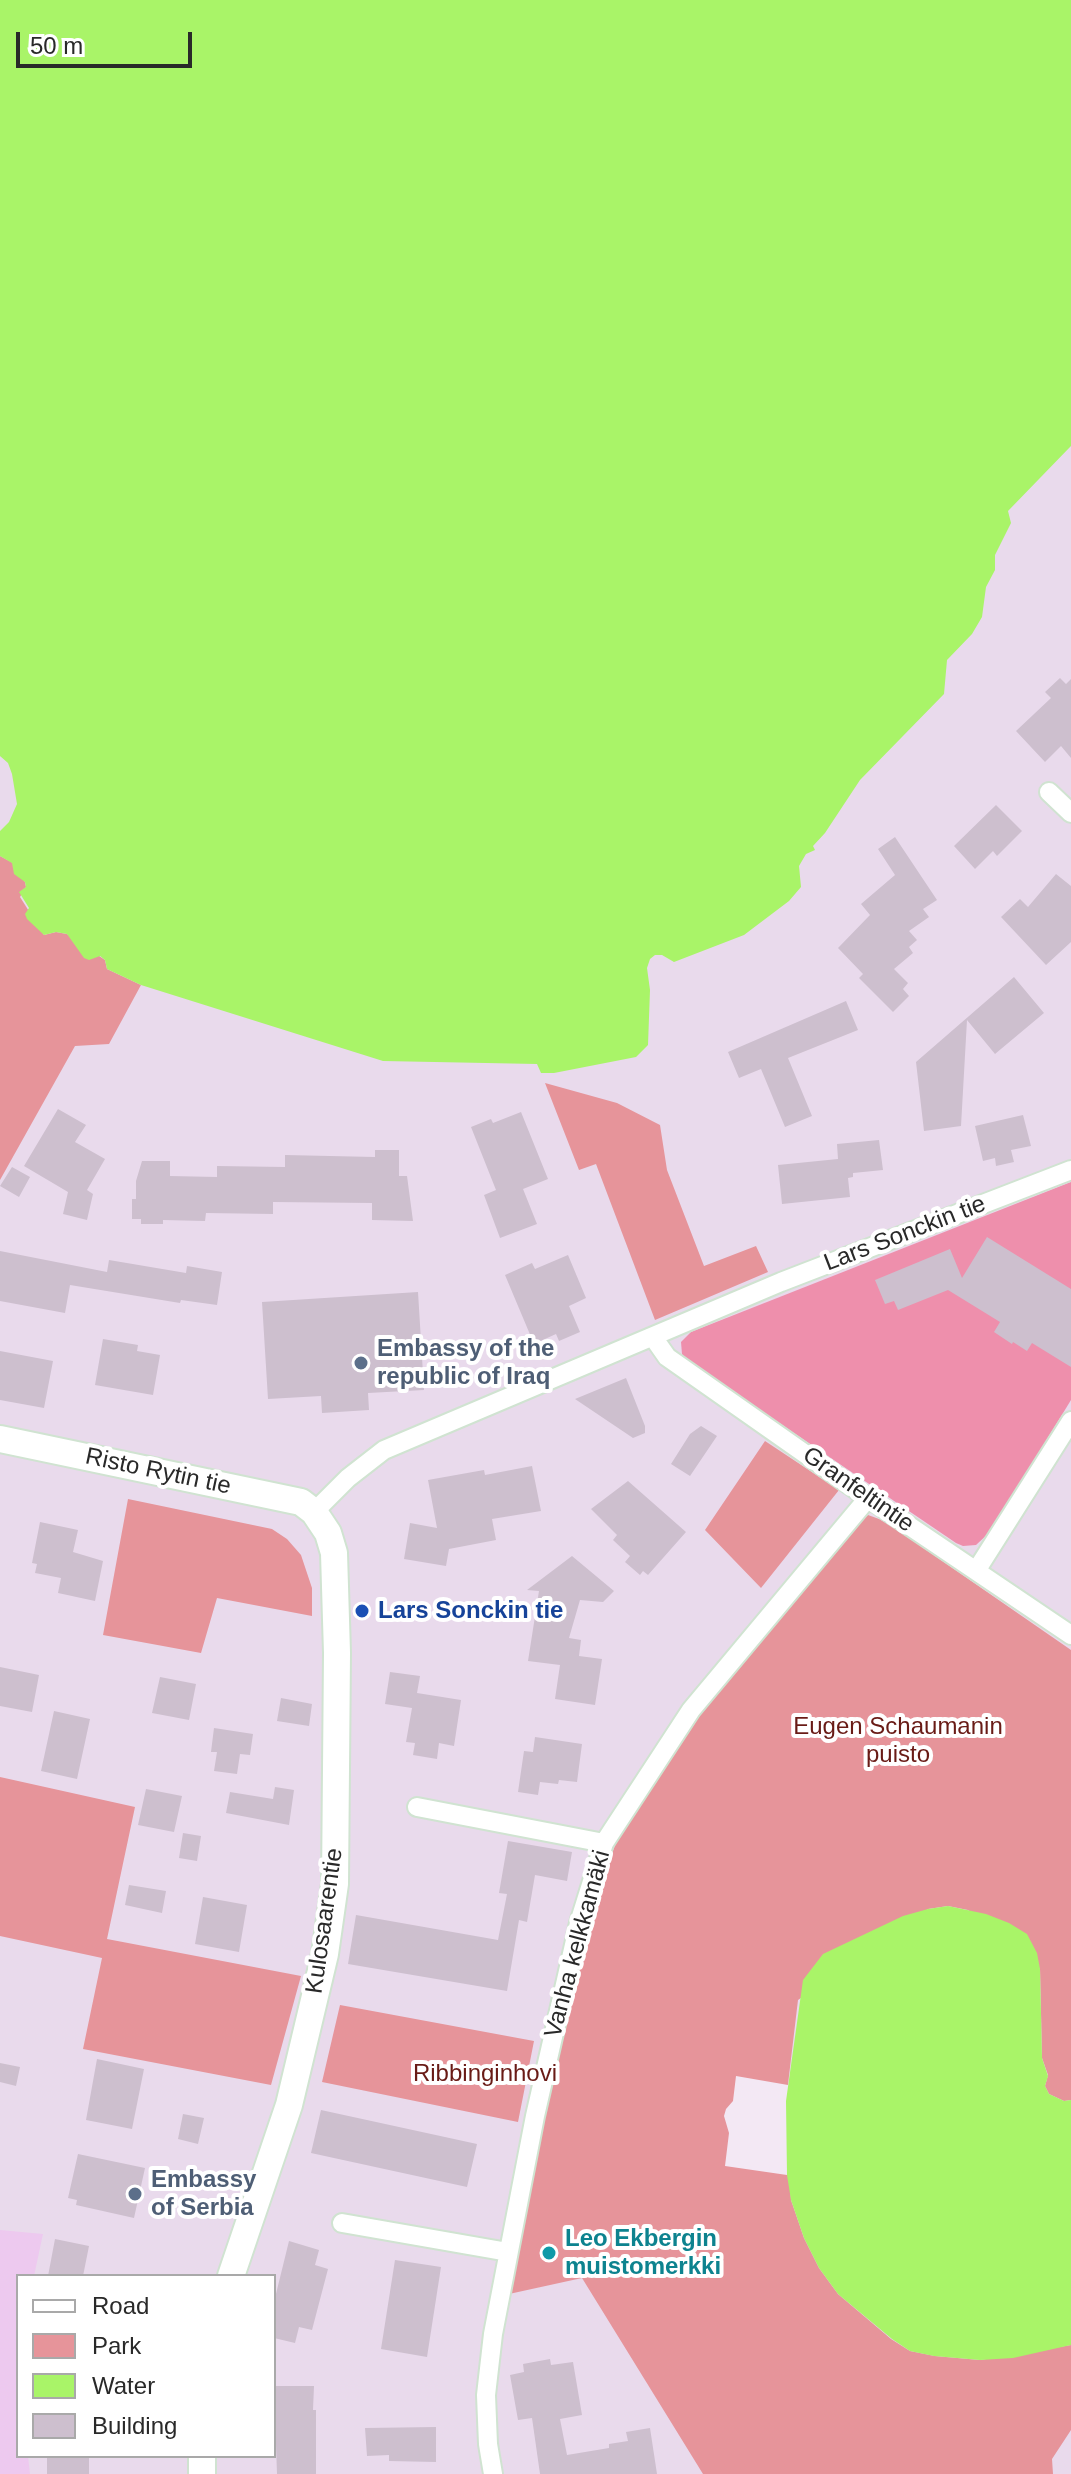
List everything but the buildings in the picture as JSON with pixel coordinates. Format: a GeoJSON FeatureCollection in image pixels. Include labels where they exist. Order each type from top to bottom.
{"type":"FeatureCollection","features":[{"type":"Feature","properties":{"kind":"street"},"geometry":{"type":"LineString","coordinates":[[1049,792],[1071,813]]}},
{"type":"Feature","properties":{"kind":"street","name":"Lars Sonckin tie"},"geometry":{"type":"LineString","coordinates":[[314,1512],[364,1464],[384,1450],[781,1282],[1071,1170]]}},
{"type":"Feature","properties":{"kind":"street","name":"Granfeltintie"},"geometry":{"type":"LineString","coordinates":[[653,1337],[667,1357],[1071,1635]]}},
{"type":"Feature","properties":{"kind":"street"},"geometry":{"type":"LineString","coordinates":[[976,1571],[1071,1421]]}},
{"type":"Feature","properties":{"kind":"street","name":"Risto Rytin tie"},"geometry":{"type":"LineString","coordinates":[[0,1439],[301,1502],[314,1512]]}},
{"type":"Feature","properties":{"kind":"street","name":"Vanha kelkkamäki"},"geometry":{"type":"LineString","coordinates":[[493,2474],[486,2395],[493,2334],[535,2116],[579,1923],[604,1843],[691,1710],[868,1498]]}},
{"type":"Feature","properties":{"kind":"street","name":"Kulosaarentie"},"geometry":{"type":"LineString","coordinates":[[232,2274],[289,2105],[325,1954],[335,1884],[338,1799],[334,1553],[328,1533],[314,1512]]}},
{"type":"Feature","properties":{"kind":"street"},"geometry":{"type":"LineString","coordinates":[[417,1807],[604,1843]]}},
{"type":"Feature","properties":{"kind":"street"},"geometry":{"type":"LineString","coordinates":[[342,2223],[508,2252]]}},
{"type":"Feature","properties":{"kind":"shaded area"},"geometry":{"type":"Polygon","coordinates":[[[1071,1182],[1071,1400],[991,1531],[976,1545],[956,1543],[685,1359],[682,1354],[681,1342],[691,1332],[1071,1182]]]}},
{"type":"Feature","properties":{"kind":"shaded area"},"geometry":{"type":"Polygon","coordinates":[[[736,2076],[788,2085],[787,2175],[725,2166],[729,2133],[724,2116],[733,2101],[736,2076]]]}},
{"type":"Feature","properties":{"kind":"shaded area"},"geometry":{"type":"Polygon","coordinates":[[[0,2230],[43,2234],[34,2274],[16,2274],[16,2458],[28,2458],[30,2474],[0,2474],[0,2230]]]}},
{"type":"Feature","properties":{"kind":"green space"},"geometry":{"type":"Polygon","coordinates":[[[0,856],[13,863],[25,882],[26,887],[20,897],[44,935],[56,932],[67,934],[105,960],[107,969],[141,985],[109,1044],[75,1046],[0,1180],[0,856]]]}},
{"type":"Feature","properties":{"kind":"green space"},"geometry":{"type":"Polygon","coordinates":[[[545,1083],[617,1103],[660,1125],[667,1170],[704,1266],[756,1246],[768,1272],[655,1320],[596,1164],[579,1170],[545,1083]]]}},
{"type":"Feature","properties":{"kind":"green space"},"geometry":{"type":"Polygon","coordinates":[[[765,1441],[839,1490],[761,1588],[705,1530],[765,1441]]]}},
{"type":"Feature","properties":{"kind":"green space"},"geometry":{"type":"Polygon","coordinates":[[[128,1499],[272,1529],[287,1539],[301,1555],[312,1588],[312,1616],[217,1598],[201,1653],[103,1635],[128,1499]]]}},
{"type":"Feature","properties":{"kind":"green space","name":"Eugen Schaumanin puisto"},"geometry":{"type":"Polygon","coordinates":[[[868,1515],[896,1529],[1071,1650],[1071,2100],[1064,2101],[1049,2094],[1045,2086],[1048,2075],[1042,2058],[1040,1969],[968,1910],[948,1906],[928,1909],[798,2000],[786,2101],[791,2200],[804,2238],[819,2268],[838,2294],[910,2351],[980,2360],[1071,2345],[1071,2430],[1052,2459],[1053,2474],[703,2474],[582,2278],[509,2294],[527,2191],[582,1946],[623,1825],[656,1772],[702,1710],[868,1515]]]}},
{"type":"Feature","properties":{"kind":"green space"},"geometry":{"type":"Polygon","coordinates":[[[0,1777],[135,1807],[107,1939],[301,1976],[271,2085],[83,2049],[102,1958],[0,1936],[0,1777]]]}},
{"type":"Feature","properties":{"kind":"green space","name":"Ribbinginhovi"},"geometry":{"type":"Polygon","coordinates":[[[340,2005],[534,2041],[518,2122],[322,2082],[340,2005]]]}},
{"type":"Feature","properties":{"kind":"water"},"geometry":{"type":"Polygon","coordinates":[[[0,0],[1071,0],[1071,446],[1008,511],[1011,523],[995,555],[995,570],[986,587],[982,617],[972,634],[947,660],[944,694],[860,780],[813,846],[815,850],[806,854],[799,866],[801,887],[789,901],[744,935],[674,962],[662,955],[650,959],[647,968],[650,990],[648,1045],[636,1057],[554,1073],[541,1073],[537,1064],[383,1061],[141,985],[107,969],[105,960],[100,956],[89,960],[84,958],[67,934],[56,932],[44,935],[27,919],[25,914],[29,908],[19,892],[26,887],[25,882],[14,874],[12,863],[0,856],[0,831],[9,822],[17,804],[12,774],[8,763],[0,756],[0,0]]]}},
{"type":"Feature","properties":{"kind":"water"},"geometry":{"type":"Polygon","coordinates":[[[948,1906],[986,1914],[1027,1934],[1037,1953],[1040,1969],[1042,2058],[1048,2076],[1045,2086],[1049,2094],[1064,2101],[1071,2100],[1071,2345],[1013,2358],[980,2360],[934,2356],[910,2351],[892,2339],[838,2294],[819,2268],[804,2238],[791,2200],[787,2175],[786,2101],[803,1980],[823,1954],[903,1916],[948,1906]]]}},
{"type":"Feature","properties":{"kind":"place","name":"Embassy of the republic of Iraq"},"geometry":{"type":"Point","coordinates":[361,1363]}},
{"type":"Feature","properties":{"kind":"place","name":"Lars Sonckin tie"},"geometry":{"type":"Point","coordinates":[362,1611]}},
{"type":"Feature","properties":{"kind":"place","name":"Embassy of Serbia"},"geometry":{"type":"Point","coordinates":[135,2194]}},
{"type":"Feature","properties":{"kind":"place","name":"Leo Ekbergin muistomerkki"},"geometry":{"type":"Point","coordinates":[549,2253]}}]}
